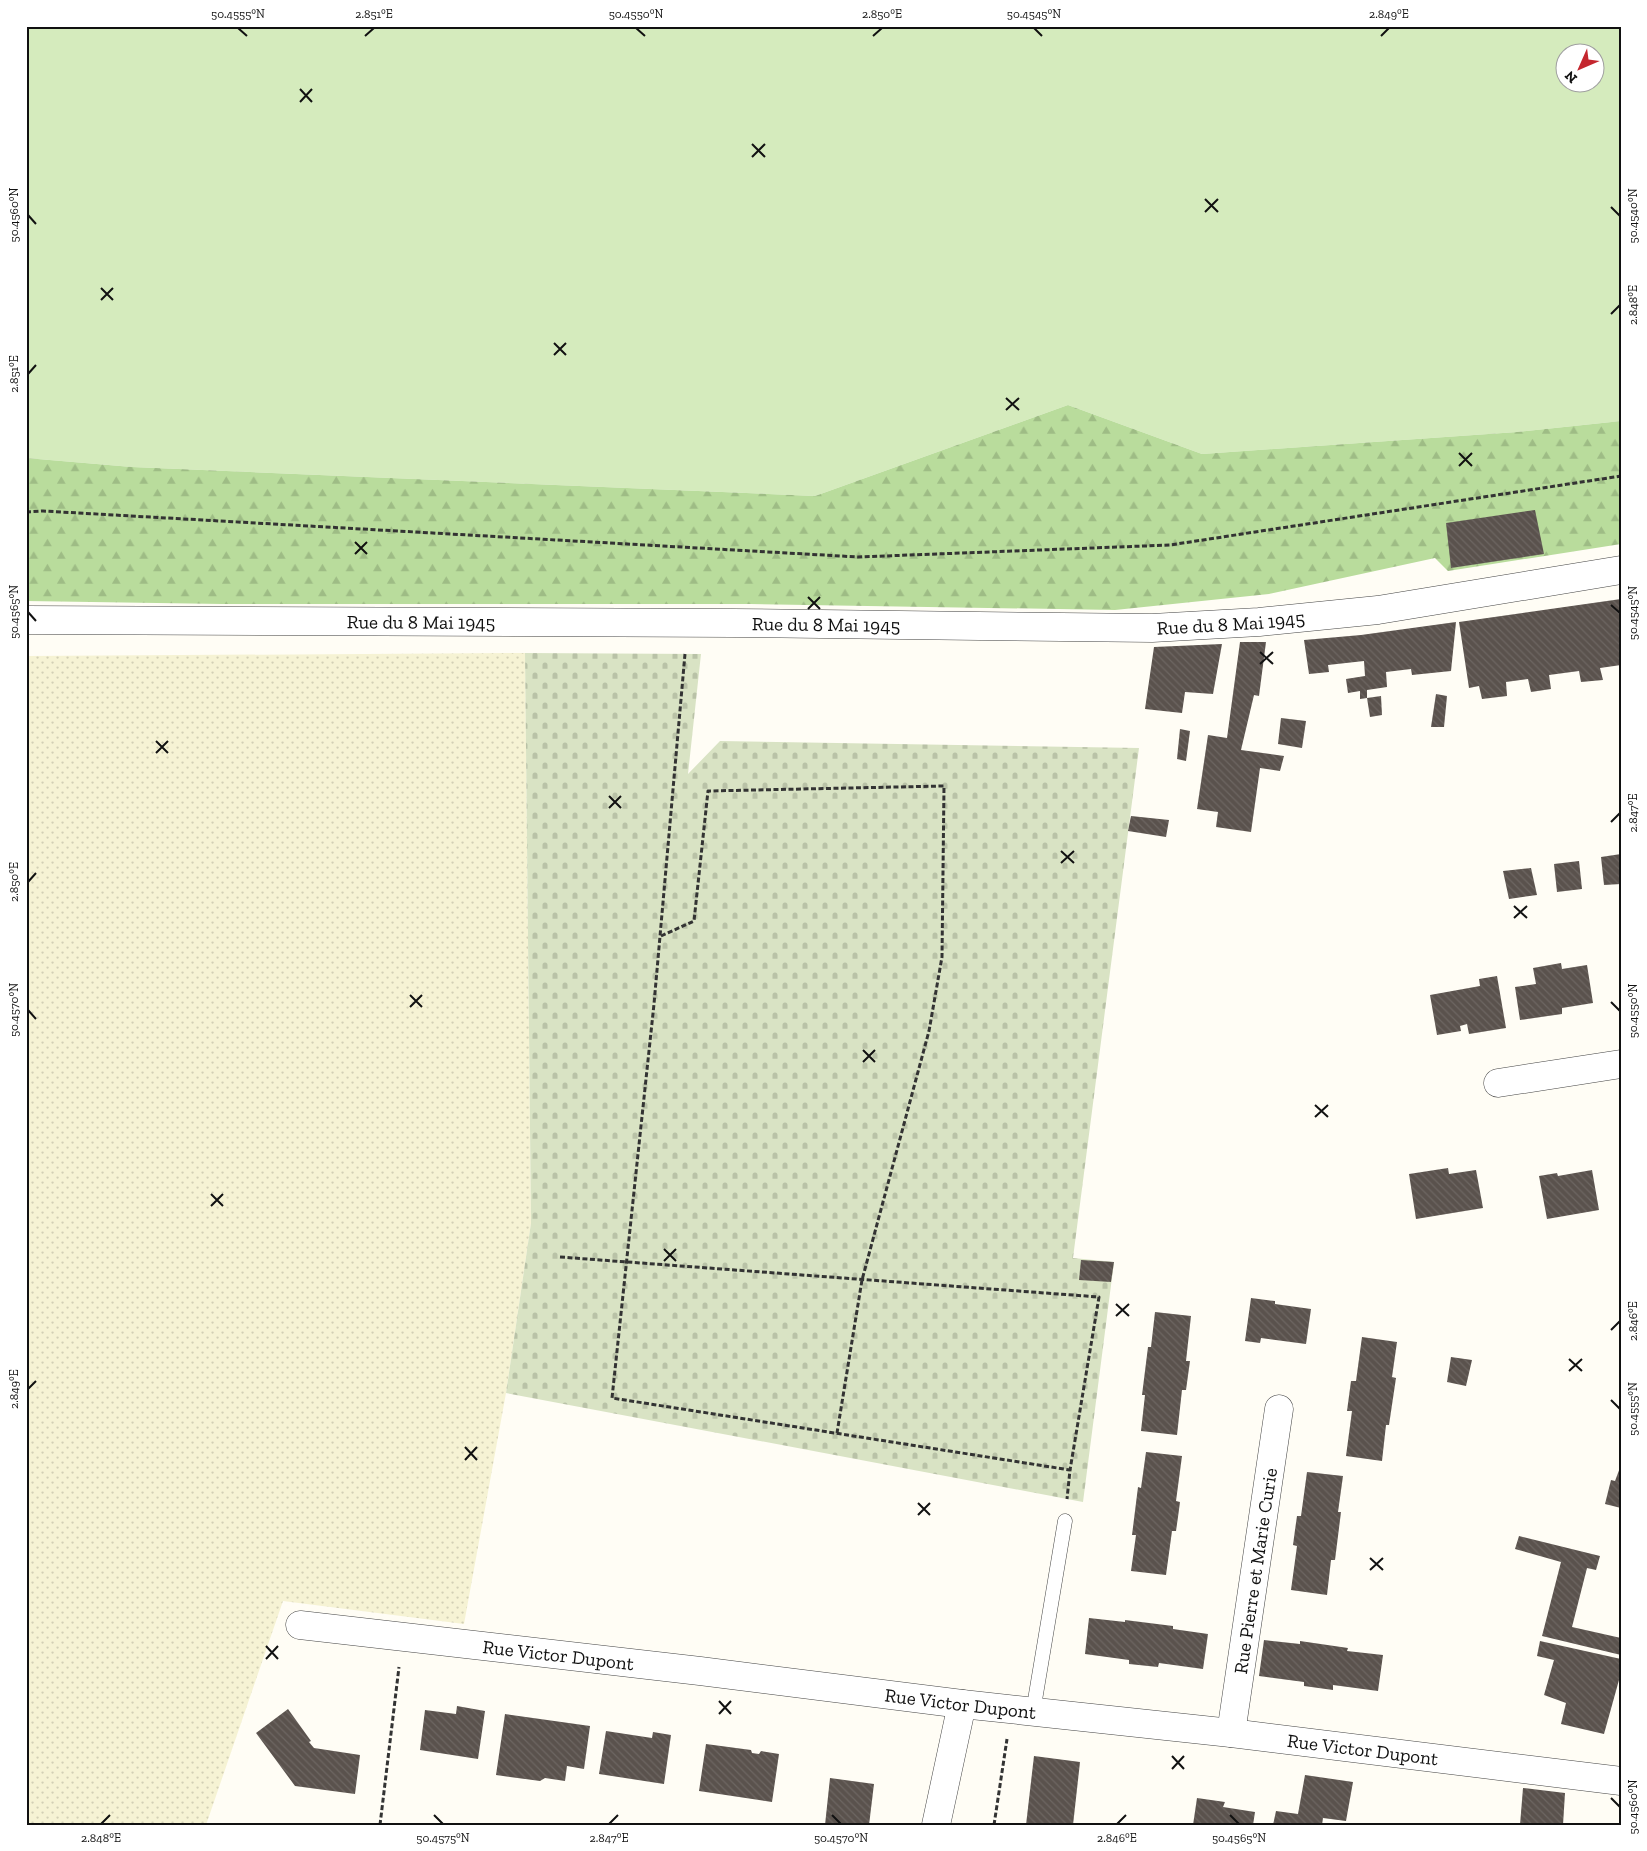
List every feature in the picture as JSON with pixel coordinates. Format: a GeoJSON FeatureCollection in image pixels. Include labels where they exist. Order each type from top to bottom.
{"type":"FeatureCollection","features":[{"type":"Feature","properties":{"kind":"street","name":"Rue du 8 Mai 1945"},"geometry":{"type":"LineString","coordinates":[[26,620],[1192,627],[1378,610],[1621,570]]}},
{"type":"Feature","properties":{"kind":"street"},"geometry":{"type":"LineString","coordinates":[[1498,1083],[1621,1064]]}},
{"type":"Feature","properties":{"kind":"street","name":"Rue Pierre et Marie Curie"},"geometry":{"type":"LineString","coordinates":[[1231,1733],[1279,1408]]}},
{"type":"Feature","properties":{"kind":"street","name":"Rue Victor Dupont"},"geometry":{"type":"LineString","coordinates":[[300,1625],[700,1671],[962,1704],[1231,1733],[1621,1781]]}},
{"type":"Feature","properties":{"kind":"street"},"geometry":{"type":"LineString","coordinates":[[936,1825],[962,1704]]}},
{"type":"Feature","properties":{"kind":"lane"},"geometry":{"type":"LineString","coordinates":[[1022,1710],[1065,1521]]}},
{"type":"Feature","properties":{"kind":"path"},"geometry":{"type":"LineString","coordinates":[[26,512],[43,511],[858,557],[1170,545],[1621,476]]}},
{"type":"Feature","properties":{"kind":"path"},"geometry":{"type":"LineString","coordinates":[[686,623],[686,655],[661,936],[612,1398],[1070,1470]]}},
{"type":"Feature","properties":{"kind":"path"},"geometry":{"type":"LineString","coordinates":[[661,936],[694,921],[708,790],[944,786],[942,957],[929,1031],[862,1280],[837,1433]]}},
{"type":"Feature","properties":{"kind":"path"},"geometry":{"type":"LineString","coordinates":[[560,1258],[1099,1297],[1070,1470],[1065,1521]]}},
{"type":"Feature","properties":{"kind":"path"},"geometry":{"type":"LineString","coordinates":[[380,1825],[403,1636]]}},
{"type":"Feature","properties":{"kind":"path"},"geometry":{"type":"LineString","coordinates":[[994,1825],[1022,1710]]}},
{"type":"Feature","properties":{"kind":"shaded area"},"geometry":{"type":"Polygon","coordinates":[[[525,653],[531,1223],[506,1393],[464,1624],[283,1601],[206,1825],[26,1825],[26,656],[525,653]]]}},
{"type":"Feature","properties":{"kind":"green space"},"geometry":{"type":"Polygon","coordinates":[[[26,26],[1621,26],[1621,421],[1517,432],[1202,454],[1068,405],[815,496],[132,467],[26,458],[26,26]]]}},
{"type":"Feature","properties":{"kind":"green space"},"geometry":{"type":"Polygon","coordinates":[[[1068,405],[1202,454],[1517,432],[1621,421],[1621,544],[1448,571],[1435,558],[1269,594],[1115,610],[751,604],[222,604],[26,601],[26,458],[132,467],[815,496],[1068,405]]]}},
{"type":"Feature","properties":{"kind":"green space"},"geometry":{"type":"Polygon","coordinates":[[[525,653],[701,654],[688,774],[720,741],[1139,748],[1073,1258],[1114,1262],[1083,1502],[506,1393],[531,1223],[525,653]]]}},
{"type":"Feature","properties":{"kind":"building"},"geometry":{"type":"Polygon","coordinates":[[[1535,510],[1544,554],[1451,568],[1446,523],[1535,510]]]}},
{"type":"Feature","properties":{"kind":"building"},"geometry":{"type":"Polygon","coordinates":[[[1621,599],[1621,665],[1600,668],[1603,680],[1581,682],[1579,671],[1549,675],[1551,689],[1531,692],[1528,679],[1506,682],[1507,696],[1482,699],[1479,686],[1469,688],[1459,622],[1621,599]]]}},
{"type":"Feature","properties":{"kind":"building"},"geometry":{"type":"Polygon","coordinates":[[[1456,622],[1451,671],[1412,675],[1411,669],[1386,672],[1387,687],[1367,690],[1367,698],[1360,699],[1360,691],[1348,693],[1346,679],[1365,676],[1364,661],[1328,665],[1329,672],[1309,674],[1304,640],[1361,635],[1456,622]]]}},
{"type":"Feature","properties":{"kind":"building"},"geometry":{"type":"Polygon","coordinates":[[[1240,642],[1266,642],[1259,696],[1254,695],[1241,750],[1284,756],[1280,771],[1260,768],[1251,832],[1216,827],[1218,812],[1197,809],[1208,735],[1227,738],[1240,642]]]}},
{"type":"Feature","properties":{"kind":"building"},"geometry":{"type":"Polygon","coordinates":[[[1222,644],[1213,694],[1185,692],[1182,713],[1145,709],[1154,647],[1222,644]]]}},
{"type":"Feature","properties":{"kind":"building"},"geometry":{"type":"Polygon","coordinates":[[[1436,694],[1447,696],[1444,727],[1431,727],[1436,694]]]}},
{"type":"Feature","properties":{"kind":"building"},"geometry":{"type":"Polygon","coordinates":[[[1381,696],[1382,715],[1370,717],[1367,698],[1381,696]]]}},
{"type":"Feature","properties":{"kind":"building"},"geometry":{"type":"Polygon","coordinates":[[[1281,718],[1306,721],[1302,748],[1278,744],[1281,718]]]}},
{"type":"Feature","properties":{"kind":"building"},"geometry":{"type":"Polygon","coordinates":[[[1180,729],[1190,731],[1186,761],[1177,759],[1180,729]]]}},
{"type":"Feature","properties":{"kind":"building"},"geometry":{"type":"Polygon","coordinates":[[[1131,816],[1169,820],[1166,837],[1128,831],[1131,816]]]}},
{"type":"Feature","properties":{"kind":"building"},"geometry":{"type":"Polygon","coordinates":[[[1621,854],[1621,884],[1604,885],[1601,857],[1621,854]]]}},
{"type":"Feature","properties":{"kind":"building"},"geometry":{"type":"Polygon","coordinates":[[[1579,861],[1582,889],[1557,892],[1554,864],[1579,861]]]}},
{"type":"Feature","properties":{"kind":"building"},"geometry":{"type":"Polygon","coordinates":[[[1531,868],[1537,895],[1509,899],[1503,871],[1531,868]]]}},
{"type":"Feature","properties":{"kind":"building"},"geometry":{"type":"Polygon","coordinates":[[[1561,963],[1562,969],[1587,965],[1593,1003],[1562,1008],[1562,1014],[1520,1020],[1515,987],[1536,984],[1533,968],[1561,963]]]}},
{"type":"Feature","properties":{"kind":"building"},"geometry":{"type":"Polygon","coordinates":[[[1497,976],[1506,1028],[1469,1034],[1467,1024],[1460,1026],[1461,1031],[1437,1035],[1430,995],[1480,986],[1479,979],[1497,976]]]}},
{"type":"Feature","properties":{"kind":"building"},"geometry":{"type":"Polygon","coordinates":[[[1448,1168],[1449,1174],[1476,1170],[1483,1208],[1416,1219],[1409,1174],[1448,1168]]]}},
{"type":"Feature","properties":{"kind":"building"},"geometry":{"type":"Polygon","coordinates":[[[1592,1170],[1599,1210],[1547,1219],[1539,1176],[1557,1173],[1558,1176],[1592,1170]]]}},
{"type":"Feature","properties":{"kind":"building"},"geometry":{"type":"Polygon","coordinates":[[[1081,1260],[1114,1262],[1111,1282],[1079,1280],[1081,1260]]]}},
{"type":"Feature","properties":{"kind":"building"},"geometry":{"type":"Polygon","coordinates":[[[1251,1298],[1275,1301],[1275,1304],[1311,1309],[1306,1344],[1261,1338],[1260,1343],[1245,1341],[1251,1298]]]}},
{"type":"Feature","properties":{"kind":"building"},"geometry":{"type":"Polygon","coordinates":[[[1155,1312],[1191,1316],[1186,1361],[1190,1361],[1186,1390],[1182,1390],[1177,1435],[1141,1431],[1145,1395],[1142,1395],[1155,1312]]]}},
{"type":"Feature","properties":{"kind":"building"},"geometry":{"type":"Polygon","coordinates":[[[1362,1337],[1397,1342],[1392,1377],[1396,1378],[1389,1425],[1386,1425],[1382,1461],[1346,1456],[1352,1411],[1347,1411],[1351,1381],[1356,1381],[1362,1337]]]}},
{"type":"Feature","properties":{"kind":"building"},"geometry":{"type":"Polygon","coordinates":[[[1451,1357],[1472,1360],[1466,1386],[1447,1382],[1451,1357]]]}},
{"type":"Feature","properties":{"kind":"building"},"geometry":{"type":"Polygon","coordinates":[[[1146,1452],[1182,1456],[1176,1501],[1180,1502],[1178,1517],[1176,1531],[1172,1531],[1166,1575],[1131,1571],[1136,1535],[1132,1535],[1138,1487],[1141,1488],[1146,1452]]]}},
{"type":"Feature","properties":{"kind":"building"},"geometry":{"type":"Polygon","coordinates":[[[1621,1465],[1621,1508],[1605,1504],[1611,1480],[1615,1481],[1621,1465]]]}},
{"type":"Feature","properties":{"kind":"building"},"geometry":{"type":"Polygon","coordinates":[[[1307,1472],[1343,1476],[1338,1512],[1341,1512],[1335,1560],[1331,1560],[1327,1595],[1291,1590],[1297,1546],[1293,1545],[1295,1530],[1297,1516],[1301,1516],[1307,1472]]]}},
{"type":"Feature","properties":{"kind":"building"},"geometry":{"type":"Polygon","coordinates":[[[1519,1536],[1600,1556],[1596,1570],[1587,1568],[1572,1627],[1621,1638],[1621,1655],[1542,1636],[1561,1562],[1515,1549],[1519,1536]]]}},
{"type":"Feature","properties":{"kind":"building"},"geometry":{"type":"Polygon","coordinates":[[[1089,1618],[1173,1626],[1173,1629],[1208,1634],[1203,1669],[1159,1663],[1158,1667],[1129,1664],[1129,1660],[1085,1654],[1089,1618]]]}},
{"type":"Feature","properties":{"kind":"building"},"geometry":{"type":"Polygon","coordinates":[[[1264,1640],[1300,1644],[1300,1641],[1348,1648],[1347,1651],[1383,1655],[1378,1691],[1333,1685],[1333,1690],[1304,1686],[1304,1682],[1259,1676],[1264,1640]]]}},
{"type":"Feature","properties":{"kind":"building"},"geometry":{"type":"Polygon","coordinates":[[[1540,1641],[1621,1659],[1621,1680],[1619,1680],[1604,1734],[1561,1724],[1566,1703],[1544,1695],[1554,1660],[1537,1656],[1540,1641]]]}},
{"type":"Feature","properties":{"kind":"building"},"geometry":{"type":"Polygon","coordinates":[[[457,1706],[485,1711],[478,1759],[420,1750],[425,1710],[456,1714],[457,1706]]]}},
{"type":"Feature","properties":{"kind":"building"},"geometry":{"type":"Polygon","coordinates":[[[288,1709],[314,1748],[360,1755],[355,1794],[295,1786],[256,1733],[288,1709]]]}},
{"type":"Feature","properties":{"kind":"building"},"geometry":{"type":"Polygon","coordinates":[[[505,1714],[590,1726],[584,1769],[567,1766],[565,1781],[545,1778],[540,1781],[496,1775],[505,1714]]]}},
{"type":"Feature","properties":{"kind":"building"},"geometry":{"type":"Polygon","coordinates":[[[606,1731],[652,1738],[653,1732],[671,1735],[664,1784],[599,1774],[606,1731]]]}},
{"type":"Feature","properties":{"kind":"building"},"geometry":{"type":"Polygon","coordinates":[[[706,1744],[751,1750],[752,1753],[759,1754],[761,1751],[779,1754],[772,1802],[699,1791],[706,1744]]]}},
{"type":"Feature","properties":{"kind":"building"},"geometry":{"type":"Polygon","coordinates":[[[1034,1756],[1080,1762],[1073,1825],[1026,1825],[1034,1756]]]}},
{"type":"Feature","properties":{"kind":"building"},"geometry":{"type":"Polygon","coordinates":[[[1305,1775],[1353,1782],[1346,1821],[1323,1818],[1322,1825],[1273,1825],[1276,1811],[1298,1814],[1305,1775]]]}},
{"type":"Feature","properties":{"kind":"building"},"geometry":{"type":"Polygon","coordinates":[[[830,1778],[874,1784],[869,1825],[825,1825],[830,1778]]]}},
{"type":"Feature","properties":{"kind":"building"},"geometry":{"type":"Polygon","coordinates":[[[1523,1788],[1565,1793],[1563,1825],[1520,1825],[1523,1788]]]}},
{"type":"Feature","properties":{"kind":"building"},"geometry":{"type":"Polygon","coordinates":[[[1197,1798],[1225,1802],[1223,1807],[1255,1812],[1253,1825],[1193,1825],[1197,1798]]]}}]}
